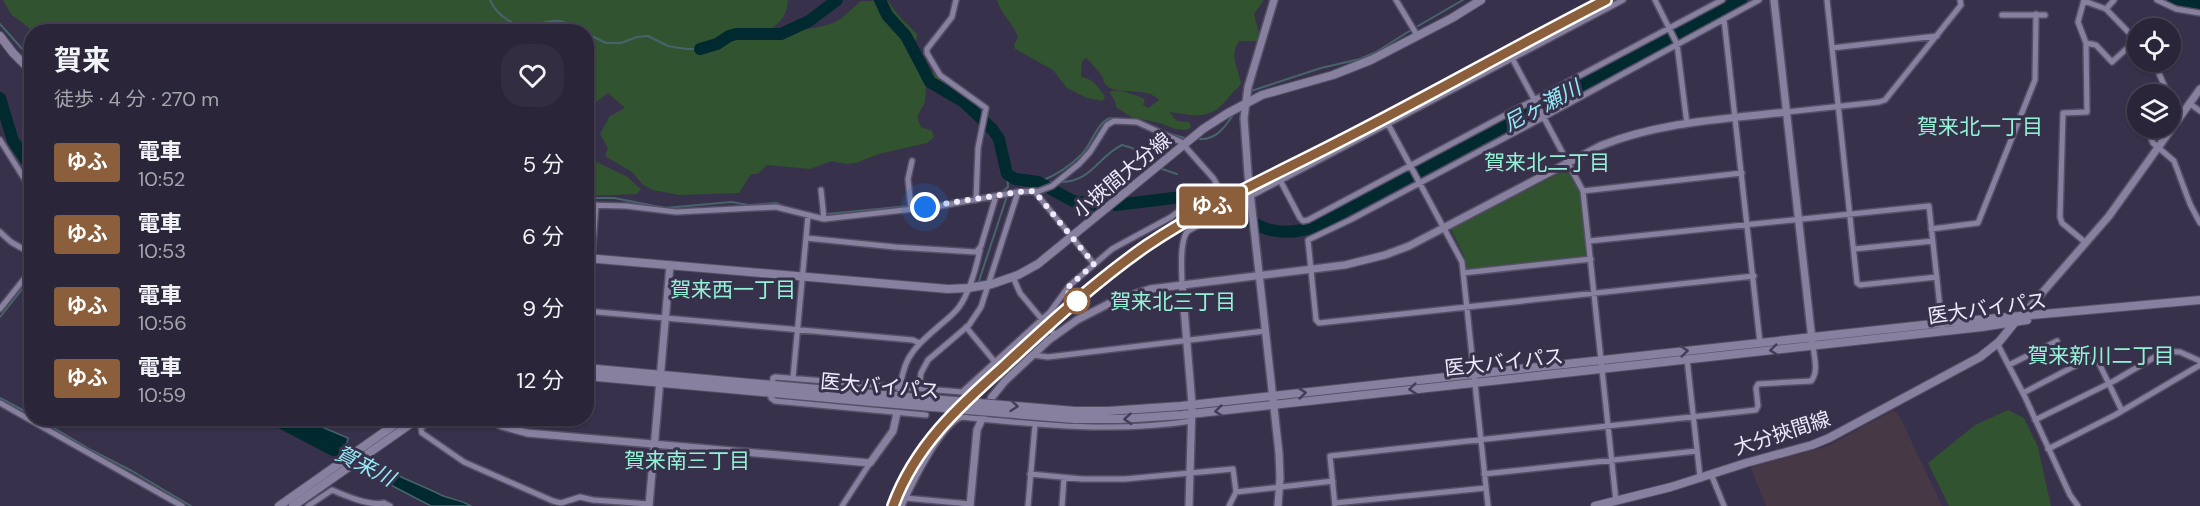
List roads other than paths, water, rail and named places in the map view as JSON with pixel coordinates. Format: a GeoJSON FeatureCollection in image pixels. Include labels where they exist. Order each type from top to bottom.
{"type":"FeatureCollection","features":[{"type":"Feature","properties":{"kind":"main road","name":"小挾間大分線"},"geometry":{"type":"LineString","coordinates":[[594,258],[802,277],[974,288],[989,285],[1013,277],[1038,264],[1212,123],[1270,92],[1352,68],[1382,55],[1452,18],[1480,0]]}},
{"type":"Feature","properties":{"kind":"main road"},"geometry":{"type":"LineString","coordinates":[[0,36],[24,64]]}},
{"type":"Feature","properties":{"kind":"main road","name":"医大バイパス"},"geometry":{"type":"LineString","coordinates":[[1602,364],[1687,359],[1812,341],[2200,300]]}},
{"type":"Feature","properties":{"kind":"main road","name":"大分挾間線"},"geometry":{"type":"LineString","coordinates":[[1595,506],[1671,487],[1829,438],[1973,361],[1997,344],[2019,319]]}},
{"type":"Feature","properties":{"kind":"main road","name":"医大バイパス"},"geometry":{"type":"LineString","coordinates":[[1075,415],[1192,404],[1273,400],[1602,364],[1760,343],[1812,341]]}},
{"type":"Feature","properties":{"kind":"main road","name":"医大バイパス"},"geometry":{"type":"LineString","coordinates":[[594,369],[660,379]]}},
{"type":"Feature","properties":{"kind":"main road","name":"医大バイパス"},"geometry":{"type":"LineString","coordinates":[[594,376],[660,379],[1120,419],[1192,418],[1273,400]]}},
{"type":"Feature","properties":{"kind":"main road"},"geometry":{"type":"LineString","coordinates":[[279,506],[393,426]]}},
{"type":"Feature","properties":{"kind":"main road"},"geometry":{"type":"LineString","coordinates":[[292,506],[407,426]]}},
{"type":"Feature","properties":{"kind":"street"},"geometry":{"type":"LineString","coordinates":[[957,0],[952,16],[927,49],[927,53],[940,75],[980,102],[985,110],[977,157],[976,200]]}},
{"type":"Feature","properties":{"kind":"street"},"geometry":{"type":"LineString","coordinates":[[1274,0],[1245,104],[1244,128],[1279,453],[1278,506]]}},
{"type":"Feature","properties":{"kind":"street"},"geometry":{"type":"LineString","coordinates":[[1396,0],[1417,35]]}},
{"type":"Feature","properties":{"kind":"street"},"geometry":{"type":"LineString","coordinates":[[1190,506],[1192,404],[1182,284],[1185,235],[1250,196],[1623,0]]}},
{"type":"Feature","properties":{"kind":"street"},"geometry":{"type":"LineString","coordinates":[[1655,0],[1677,44],[1687,124]]}},
{"type":"Feature","properties":{"kind":"street"},"geometry":{"type":"LineString","coordinates":[[1281,180],[1300,218],[1305,221],[1324,213],[1722,0]]}},
{"type":"Feature","properties":{"kind":"street"},"geometry":{"type":"LineString","coordinates":[[1754,276],[1319,323],[1316,320],[1309,239],[1544,117],[1759,0]]}},
{"type":"Feature","properties":{"kind":"street"},"geometry":{"type":"LineString","coordinates":[[1486,488],[1335,505],[1330,456],[1756,410],[1758,384],[1810,381],[1816,374],[1774,0]]}},
{"type":"Feature","properties":{"kind":"street"},"geometry":{"type":"LineString","coordinates":[[1827,0],[1857,283],[1860,285],[1937,277]]}},
{"type":"Feature","properties":{"kind":"street"},"geometry":{"type":"LineString","coordinates":[[905,498],[970,505],[976,437],[980,419],[998,388],[1055,335],[1114,301],[1150,289],[1345,265],[1385,255],[1445,227],[1600,146],[1627,136],[1687,124],[1879,102],[1887,99],[1961,5],[1960,0]]}},
{"type":"Feature","properties":{"kind":"street"},"geometry":{"type":"LineString","coordinates":[[2086,243],[2061,221],[2063,113],[2086,112],[2086,43],[2078,25],[2084,0],[2106,9],[2127,31]]}},
{"type":"Feature","properties":{"kind":"street"},"geometry":{"type":"LineString","coordinates":[[2106,9],[2114,0]]}},
{"type":"Feature","properties":{"kind":"street"},"geometry":{"type":"LineString","coordinates":[[2157,0],[2176,9],[2200,13]]}},
{"type":"Feature","properties":{"kind":"street"},"geometry":{"type":"LineString","coordinates":[[1931,229],[1978,223],[2035,80],[2036,14]]}},
{"type":"Feature","properties":{"kind":"street"},"geometry":{"type":"LineString","coordinates":[[2002,15],[2045,15]]}},
{"type":"Feature","properties":{"kind":"street"},"geometry":{"type":"LineString","coordinates":[[1724,19],[1760,343]]}},
{"type":"Feature","properties":{"kind":"street"},"geometry":{"type":"LineString","coordinates":[[1832,48],[1937,36]]}},
{"type":"Feature","properties":{"kind":"street"},"geometry":{"type":"LineString","coordinates":[[2086,43],[2096,45],[2112,62],[2127,49]]}},
{"type":"Feature","properties":{"kind":"street"},"geometry":{"type":"LineString","coordinates":[[1512,58],[1583,191],[1616,501]]}},
{"type":"Feature","properties":{"kind":"street"},"geometry":{"type":"LineString","coordinates":[[2181,115],[2200,89]]}},
{"type":"Feature","properties":{"kind":"street"},"geometry":{"type":"LineString","coordinates":[[2189,103],[2200,111]]}},
{"type":"Feature","properties":{"kind":"street"},"geometry":{"type":"LineString","coordinates":[[594,220],[596,205],[676,212],[776,207],[824,219],[1046,189],[1088,155],[1105,127],[1111,122],[1137,122],[1185,144],[1214,179],[1216,189],[1171,217],[1115,247],[1065,290],[1053,309],[962,392],[774,377],[772,399],[775,401],[926,415]]}},
{"type":"Feature","properties":{"kind":"street"},"geometry":{"type":"LineString","coordinates":[[1388,124],[1460,255],[1488,506]]}},
{"type":"Feature","properties":{"kind":"street"},"geometry":{"type":"LineString","coordinates":[[2150,138],[2176,165],[2190,204],[2200,223]]}},
{"type":"Feature","properties":{"kind":"street"},"geometry":{"type":"LineString","coordinates":[[2019,319],[2122,200],[2165,138]]}},
{"type":"Feature","properties":{"kind":"street"},"geometry":{"type":"LineString","coordinates":[[0,140],[24,178]]}},
{"type":"Feature","properties":{"kind":"street"},"geometry":{"type":"LineString","coordinates":[[911,208],[908,179],[912,161]]}},
{"type":"Feature","properties":{"kind":"street"},"geometry":{"type":"LineString","coordinates":[[1583,191],[1742,173]]}},
{"type":"Feature","properties":{"kind":"street"},"geometry":{"type":"LineString","coordinates":[[821,190],[824,219]]}},
{"type":"Feature","properties":{"kind":"street"},"geometry":{"type":"LineString","coordinates":[[1034,191],[1094,264]]}},
{"type":"Feature","properties":{"kind":"street"},"geometry":{"type":"LineString","coordinates":[[919,388],[921,373],[928,360],[966,327],[979,312],[989,285],[1015,192]]}},
{"type":"Feature","properties":{"kind":"street"},"geometry":{"type":"LineString","coordinates":[[843,505],[893,431],[903,367],[911,352],[957,310],[974,288],[980,249],[996,196]]}},
{"type":"Feature","properties":{"kind":"street"},"geometry":{"type":"LineString","coordinates":[[1589,241],[1929,206],[1942,327]]}},
{"type":"Feature","properties":{"kind":"street"},"geometry":{"type":"LineString","coordinates":[[793,378],[808,216]]}},
{"type":"Feature","properties":{"kind":"street"},"geometry":{"type":"LineString","coordinates":[[0,232],[24,249]]}},
{"type":"Feature","properties":{"kind":"street"},"geometry":{"type":"LineString","coordinates":[[806,238],[974,252],[980,249]]}},
{"type":"Feature","properties":{"kind":"street"},"geometry":{"type":"LineString","coordinates":[[1854,249],[1933,241]]}},
{"type":"Feature","properties":{"kind":"street"},"geometry":{"type":"LineString","coordinates":[[1463,273],[1591,259]]}},
{"type":"Feature","properties":{"kind":"street"},"geometry":{"type":"LineString","coordinates":[[423,426],[421,428],[422,433],[461,459],[553,501],[561,503],[580,497],[649,505],[670,265]]}},
{"type":"Feature","properties":{"kind":"street"},"geometry":{"type":"LineString","coordinates":[[1013,277],[1020,293],[1055,335]]}},
{"type":"Feature","properties":{"kind":"street"},"geometry":{"type":"LineString","coordinates":[[0,309],[24,279]]}},
{"type":"Feature","properties":{"kind":"street"},"geometry":{"type":"LineString","coordinates":[[594,312],[913,340],[919,343]]}},
{"type":"Feature","properties":{"kind":"street"},"geometry":{"type":"LineString","coordinates":[[966,327],[995,362]]}},
{"type":"Feature","properties":{"kind":"street"},"geometry":{"type":"LineString","coordinates":[[1033,355],[1048,357],[1265,331]]}},
{"type":"Feature","properties":{"kind":"street"},"geometry":{"type":"LineString","coordinates":[[2009,365],[2057,341]]}},
{"type":"Feature","properties":{"kind":"street"},"geometry":{"type":"LineString","coordinates":[[1997,344],[2023,393],[2070,495],[2078,506]]}},
{"type":"Feature","properties":{"kind":"street"},"geometry":{"type":"LineString","coordinates":[[2035,420],[2165,351],[2180,352],[2200,363],[2122,411],[2048,449]]}},
{"type":"Feature","properties":{"kind":"street"},"geometry":{"type":"LineString","coordinates":[[2023,393],[2096,357],[2122,411]]}},
{"type":"Feature","properties":{"kind":"street"},"geometry":{"type":"LineString","coordinates":[[1687,359],[1700,477]]}},
{"type":"Feature","properties":{"kind":"street"},"geometry":{"type":"LineString","coordinates":[[0,403],[24,417]]}},
{"type":"Feature","properties":{"kind":"street"},"geometry":{"type":"LineString","coordinates":[[902,506],[925,462],[953,422],[962,417],[1035,425],[1101,428],[1144,427],[1192,418]]}},
{"type":"Feature","properties":{"kind":"street"},"geometry":{"type":"LineString","coordinates":[[1028,506],[1035,425]]}},
{"type":"Feature","properties":{"kind":"street"},"geometry":{"type":"LineString","coordinates":[[41,426],[182,506]]}},
{"type":"Feature","properties":{"kind":"street"},"geometry":{"type":"LineString","coordinates":[[502,426],[526,433],[870,463]]}},
{"type":"Feature","properties":{"kind":"street"},"geometry":{"type":"LineString","coordinates":[[1484,474],[1697,451]]}},
{"type":"Feature","properties":{"kind":"street"},"geometry":{"type":"LineString","coordinates":[[1030,474],[1064,478],[1125,478],[1233,469],[1236,492],[1229,506]]}},
{"type":"Feature","properties":{"kind":"street"},"geometry":{"type":"LineString","coordinates":[[1711,474],[1724,506]]}},
{"type":"Feature","properties":{"kind":"street"},"geometry":{"type":"LineString","coordinates":[[1062,506],[1064,478]]}},
{"type":"Feature","properties":{"kind":"street"},"geometry":{"type":"LineString","coordinates":[[1236,492],[1333,481]]}},
{"type":"Feature","properties":{"kind":"street"},"geometry":{"type":"LineString","coordinates":[[308,506],[332,490],[367,503],[379,506],[384,503],[390,506]]}},
{"type":"Feature","properties":{"kind":"water"},"geometry":{"type":"Polygon","coordinates":[[[320,426],[348,438],[345,452],[339,456],[291,427],[320,426]]]}},
{"type":"Feature","properties":{"kind":"water"},"geometry":{"type":"Polygon","coordinates":[[[365,462],[471,506],[431,506],[358,468],[365,462]]]}},
{"type":"Feature","properties":{"kind":"waterway"},"geometry":{"type":"LineString","coordinates":[[490,0],[507,20],[515,24]]}},
{"type":"Feature","properties":{"kind":"waterway","name":"尼ヶ瀬川"},"geometry":{"type":"LineString","coordinates":[[700,49],[717,44],[736,34],[781,34],[809,21],[837,0]]}},
{"type":"Feature","properties":{"kind":"waterway","name":"尼ヶ瀬川"},"geometry":{"type":"LineString","coordinates":[[880,0],[887,15],[906,36],[930,82],[964,102],[993,130],[999,139],[1007,174],[1015,179],[1038,182],[1073,201],[1104,206]]}},
{"type":"Feature","properties":{"kind":"waterway"},"geometry":{"type":"LineString","coordinates":[[1418,26],[1463,0]]}},
{"type":"Feature","properties":{"kind":"waterway","name":"尼ヶ瀬川"},"geometry":{"type":"LineString","coordinates":[[1215,196],[1264,228],[1288,232],[1317,226],[1741,0]]}},
{"type":"Feature","properties":{"kind":"waterway","name":"尼ヶ瀬川"},"geometry":{"type":"LineString","coordinates":[[2163,0],[2181,5],[2200,5]]}},
{"type":"Feature","properties":{"kind":"waterway"},"geometry":{"type":"LineString","coordinates":[[539,24],[549,21],[568,24]]}},
{"type":"Feature","properties":{"kind":"waterway"},"geometry":{"type":"LineString","coordinates":[[0,24],[24,51]]}},
{"type":"Feature","properties":{"kind":"waterway"},"geometry":{"type":"LineString","coordinates":[[1251,91],[1321,68],[1360,59],[1376,52],[1411,30]]}},
{"type":"Feature","properties":{"kind":"waterway"},"geometry":{"type":"LineString","coordinates":[[594,37],[606,43],[621,43],[648,36],[668,46],[700,49]]}},
{"type":"Feature","properties":{"kind":"waterway","name":"賀来川"},"geometry":{"type":"LineString","coordinates":[[0,98],[13,141],[24,157]]}},
{"type":"Feature","properties":{"kind":"waterway"},"geometry":{"type":"LineString","coordinates":[[1200,139],[1215,135],[1233,115]]}},
{"type":"Feature","properties":{"kind":"waterway"},"geometry":{"type":"LineString","coordinates":[[1041,181],[1068,167],[1077,159],[1102,123],[1111,118]]}},
{"type":"Feature","properties":{"kind":"waterway"},"geometry":{"type":"LineString","coordinates":[[1170,134],[1185,138]]}},
{"type":"Feature","properties":{"kind":"waterway"},"geometry":{"type":"LineString","coordinates":[[1059,182],[1070,181],[1086,174],[1122,145],[1132,148],[1153,164]]}},
{"type":"Feature","properties":{"kind":"waterway"},"geometry":{"type":"LineString","coordinates":[[1162,169],[1177,174]]}},
{"type":"Feature","properties":{"kind":"waterway"},"geometry":{"type":"LineString","coordinates":[[817,215],[939,203],[1002,192],[1008,187],[1007,174]]}},
{"type":"Feature","properties":{"kind":"waterway","name":"尼ヶ瀬川"},"geometry":{"type":"LineString","coordinates":[[1038,182],[1053,182]]}},
{"type":"Feature","properties":{"kind":"waterway","name":"尼ヶ瀬川"},"geometry":{"type":"LineString","coordinates":[[1116,205],[1198,195]]}},
{"type":"Feature","properties":{"kind":"waterway"},"geometry":{"type":"LineString","coordinates":[[978,284],[1007,196]]}},
{"type":"Feature","properties":{"kind":"waterway"},"geometry":{"type":"LineString","coordinates":[[594,198],[614,198],[665,208],[731,202],[749,205],[776,203],[789,208]]}},
{"type":"Feature","properties":{"kind":"waterway"},"geometry":{"type":"LineString","coordinates":[[0,317],[24,287]]}},
{"type":"Feature","properties":{"kind":"waterway"},"geometry":{"type":"LineString","coordinates":[[0,398],[24,411]]}},
{"type":"Feature","properties":{"kind":"waterway"},"geometry":{"type":"LineString","coordinates":[[50,426],[191,506]]}},
{"type":"Feature","properties":{"kind":"waterway","name":"賀来川"},"geometry":{"type":"LineString","coordinates":[[287,426],[375,472]]}},
{"type":"Feature","properties":{"kind":"railway"},"geometry":{"type":"LineString","coordinates":[[893,506],[913,465],[954,412],[1073,303],[1146,246],[1219,202],[1379,121],[1606,0]]}},
{"type":"Feature","properties":{"kind":"train","name":"ゆふ"},"geometry":{"type":"LineString","coordinates":[[893,506],[904,478],[915,459],[961,405],[1030,342],[1124,262],[1194,216],[1366,128],[1606,0]]}},
{"type":"Feature","properties":{"kind":"district","name":"賀来北一丁目"},"geometry":{"type":"Point","coordinates":[1980,127]}},
{"type":"Feature","properties":{"kind":"district","name":"賀来北二丁目"},"geometry":{"type":"Point","coordinates":[1547,163]}},
{"type":"Feature","properties":{"kind":"district","name":"賀来西一丁目"},"geometry":{"type":"Point","coordinates":[733,290]}},
{"type":"Feature","properties":{"kind":"district","name":"賀来北三丁目"},"geometry":{"type":"Point","coordinates":[1173,302]}},
{"type":"Feature","properties":{"kind":"district","name":"賀来新川二丁目"},"geometry":{"type":"Point","coordinates":[2101,356]}},
{"type":"Feature","properties":{"kind":"district","name":"賀来南三丁目"},"geometry":{"type":"Point","coordinates":[687,461]}}]}
